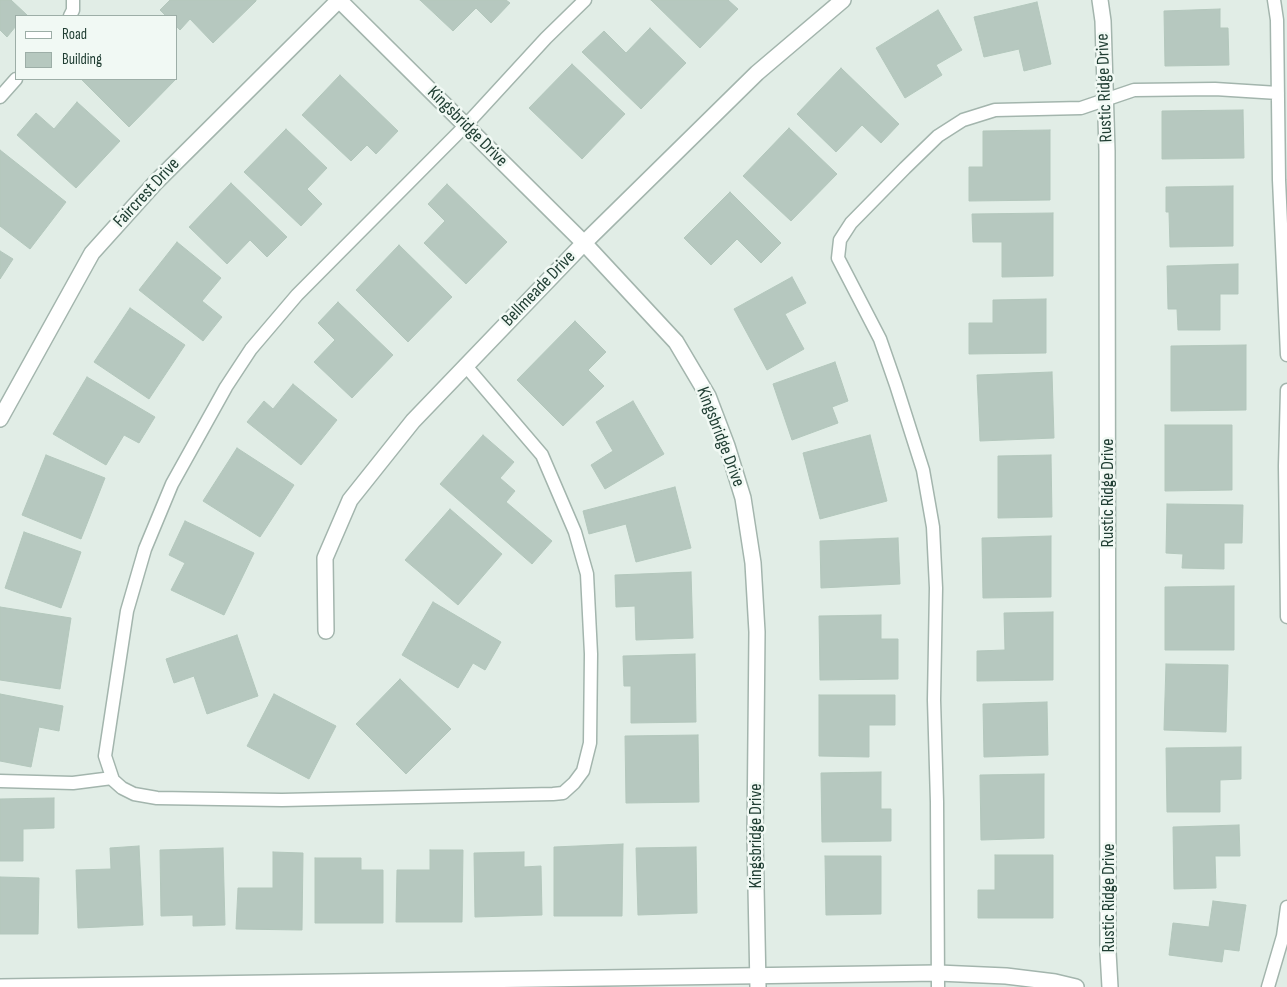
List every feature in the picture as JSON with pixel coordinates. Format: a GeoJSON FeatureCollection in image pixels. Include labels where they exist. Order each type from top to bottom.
{"type":"FeatureCollection","features":[{"type":"Feature","properties":{"kind":"street","name":"Kingsbridge Drive"},"geometry":{"type":"LineString","coordinates":[[339,0],[584,243],[676,342],[708,396],[727,446],[743,498],[753,563],[757,632],[755,837],[758,981]]}},
{"type":"Feature","properties":{"kind":"street","name":"Faircrest Drive"},"geometry":{"type":"LineString","coordinates":[[0,419],[92,253],[156,182],[339,0]]}},
{"type":"Feature","properties":{"kind":"street","name":"Bellmeade Drive"},"geometry":{"type":"LineString","coordinates":[[326,632],[325,558],[350,500],[413,421],[584,243],[757,73],[843,0]]}},
{"type":"Feature","properties":{"kind":"street","name":"Rustic Ridge Drive"},"geometry":{"type":"LineString","coordinates":[[1100,0],[1103,21],[1106,98],[1108,952],[1110,987]]}},
{"type":"Feature","properties":{"kind":"street"},"geometry":{"type":"LineString","coordinates":[[0,987],[938,980],[1006,976],[1055,982],[1076,987]]}},
{"type":"Feature","properties":{"kind":"lane"},"geometry":{"type":"LineString","coordinates":[[70,15],[73,10],[73,0]]}},
{"type":"Feature","properties":{"kind":"lane"},"geometry":{"type":"LineString","coordinates":[[465,365],[518,424],[542,455],[575,532],[587,574],[591,654],[590,743],[583,771],[574,783],[563,793],[553,794],[210,800],[134,794],[122,788],[112,778],[105,756],[127,611],[145,549],[172,484],[226,387],[251,349],[272,322],[466,126],[546,38],[585,0]]}},
{"type":"Feature","properties":{"kind":"lane"},"geometry":{"type":"LineString","coordinates":[[1274,0],[1277,20],[1287,355]]}},
{"type":"Feature","properties":{"kind":"lane"},"geometry":{"type":"LineString","coordinates":[[0,97],[15,80]]}},
{"type":"Feature","properties":{"kind":"lane"},"geometry":{"type":"LineString","coordinates":[[938,980],[937,802],[934,700],[936,588],[933,527],[923,470],[899,394],[880,339],[838,258],[840,240],[851,223],[905,168],[938,136],[963,120],[995,110],[1081,108],[1134,90],[1216,89],[1278,93]]}},
{"type":"Feature","properties":{"kind":"lane"},"geometry":{"type":"LineString","coordinates":[[1287,390],[1285,466],[1287,617]]}},
{"type":"Feature","properties":{"kind":"lane"},"geometry":{"type":"LineString","coordinates":[[0,782],[73,782],[112,778]]}},
{"type":"Feature","properties":{"kind":"lane"},"geometry":{"type":"LineString","coordinates":[[1268,987],[1283,936],[1287,907]]}},
{"type":"Feature","properties":{"kind":"building"},"geometry":{"type":"Polygon","coordinates":[[[0,0],[11,0],[27,15],[15,15],[15,27],[7,37],[0,30],[0,0]]]}},
{"type":"Feature","properties":{"kind":"building"},"geometry":{"type":"Polygon","coordinates":[[[170,0],[256,0],[213,43],[190,19],[180,30],[178,28],[178,15],[165,15],[160,10],[170,0]]]}},
{"type":"Feature","properties":{"kind":"building"},"geometry":{"type":"Polygon","coordinates":[[[420,0],[506,0],[510,3],[491,23],[476,8],[453,31],[420,0]]]}},
{"type":"Feature","properties":{"kind":"building"},"geometry":{"type":"Polygon","coordinates":[[[651,0],[728,0],[738,9],[700,48],[651,0]]]}},
{"type":"Feature","properties":{"kind":"building"},"geometry":{"type":"Polygon","coordinates":[[[1037,2],[1051,64],[1024,71],[1019,49],[984,57],[974,17],[1037,2]]]}},
{"type":"Feature","properties":{"kind":"building"},"geometry":{"type":"Polygon","coordinates":[[[1220,9],[1220,28],[1228,28],[1229,65],[1165,66],[1164,11],[1220,9]]]}},
{"type":"Feature","properties":{"kind":"building"},"geometry":{"type":"Polygon","coordinates":[[[938,10],[962,50],[936,65],[942,75],[905,98],[876,48],[938,10]]]}},
{"type":"Feature","properties":{"kind":"building"},"geometry":{"type":"Polygon","coordinates":[[[650,28],[686,63],[641,109],[582,52],[604,31],[626,53],[650,28]]]}},
{"type":"Feature","properties":{"kind":"building"},"geometry":{"type":"Polygon","coordinates":[[[572,64],[625,114],[582,159],[529,108],[572,64]]]}},
{"type":"Feature","properties":{"kind":"building"},"geometry":{"type":"Polygon","coordinates":[[[841,68],[899,124],[881,143],[862,125],[836,152],[797,114],[841,68]]]}},
{"type":"Feature","properties":{"kind":"building"},"geometry":{"type":"Polygon","coordinates":[[[340,75],[398,131],[376,154],[367,145],[351,161],[302,115],[340,75]]]}},
{"type":"Feature","properties":{"kind":"building"},"geometry":{"type":"Polygon","coordinates":[[[82,80],[175,80],[129,127],[82,80]]]}},
{"type":"Feature","properties":{"kind":"building"},"geometry":{"type":"Polygon","coordinates":[[[77,102],[120,141],[76,188],[17,135],[36,113],[54,129],[77,102]]]}},
{"type":"Feature","properties":{"kind":"building"},"geometry":{"type":"Polygon","coordinates":[[[1243,110],[1244,158],[1162,159],[1162,111],[1243,110]]]}},
{"type":"Feature","properties":{"kind":"building"},"geometry":{"type":"Polygon","coordinates":[[[789,128],[837,174],[791,221],[743,176],[789,128]]]}},
{"type":"Feature","properties":{"kind":"building"},"geometry":{"type":"Polygon","coordinates":[[[286,129],[327,168],[307,189],[322,204],[301,226],[244,172],[286,129]]]}},
{"type":"Feature","properties":{"kind":"building"},"geometry":{"type":"Polygon","coordinates":[[[1050,130],[1050,200],[969,201],[969,167],[983,167],[983,131],[1050,130]]]}},
{"type":"Feature","properties":{"kind":"building"},"geometry":{"type":"Polygon","coordinates":[[[0,150],[66,202],[30,249],[0,226],[0,150]]]}},
{"type":"Feature","properties":{"kind":"building"},"geometry":{"type":"Polygon","coordinates":[[[231,183],[287,237],[267,257],[250,240],[227,264],[189,227],[231,183]]]}},
{"type":"Feature","properties":{"kind":"building"},"geometry":{"type":"Polygon","coordinates":[[[447,184],[507,242],[466,284],[424,243],[445,221],[428,204],[447,184]]]}},
{"type":"Feature","properties":{"kind":"building"},"geometry":{"type":"Polygon","coordinates":[[[1233,186],[1233,246],[1170,247],[1169,212],[1166,212],[1166,187],[1233,186]]]}},
{"type":"Feature","properties":{"kind":"building"},"geometry":{"type":"Polygon","coordinates":[[[730,192],[781,243],[761,263],[737,239],[711,265],[684,238],[730,192]]]}},
{"type":"Feature","properties":{"kind":"building"},"geometry":{"type":"Polygon","coordinates":[[[1053,213],[1053,276],[1002,277],[1002,242],[973,242],[972,214],[1053,213]]]}},
{"type":"Feature","properties":{"kind":"building"},"geometry":{"type":"Polygon","coordinates":[[[177,242],[221,278],[202,301],[222,317],[203,341],[139,290],[177,242]]]}},
{"type":"Feature","properties":{"kind":"building"},"geometry":{"type":"Polygon","coordinates":[[[399,245],[452,297],[408,342],[356,290],[399,245]]]}},
{"type":"Feature","properties":{"kind":"building"},"geometry":{"type":"Polygon","coordinates":[[[0,251],[13,259],[0,279],[0,251]]]}},
{"type":"Feature","properties":{"kind":"building"},"geometry":{"type":"Polygon","coordinates":[[[1238,264],[1238,294],[1220,294],[1220,330],[1178,330],[1177,309],[1168,309],[1167,266],[1238,264]]]}},
{"type":"Feature","properties":{"kind":"building"},"geometry":{"type":"Polygon","coordinates":[[[792,277],[806,303],[785,314],[804,349],[767,370],[734,309],[792,277]]]}},
{"type":"Feature","properties":{"kind":"building"},"geometry":{"type":"Polygon","coordinates":[[[1046,299],[1046,353],[969,354],[969,323],[993,323],[993,300],[1046,299]]]}},
{"type":"Feature","properties":{"kind":"building"},"geometry":{"type":"Polygon","coordinates":[[[338,302],[393,355],[352,398],[314,362],[335,340],[318,323],[338,302]]]}},
{"type":"Feature","properties":{"kind":"building"},"geometry":{"type":"Polygon","coordinates":[[[130,308],[185,345],[149,399],[94,362],[130,308]]]}},
{"type":"Feature","properties":{"kind":"building"},"geometry":{"type":"Polygon","coordinates":[[[575,321],[606,352],[588,370],[604,386],[563,426],[517,380],[575,321]]]}},
{"type":"Feature","properties":{"kind":"building"},"geometry":{"type":"Polygon","coordinates":[[[1246,345],[1246,410],[1171,411],[1171,346],[1246,345]]]}},
{"type":"Feature","properties":{"kind":"building"},"geometry":{"type":"Polygon","coordinates":[[[835,362],[848,401],[832,407],[838,423],[792,440],[773,384],[835,362]]]}},
{"type":"Feature","properties":{"kind":"building"},"geometry":{"type":"Polygon","coordinates":[[[1052,372],[1054,438],[980,441],[977,375],[1052,372]]]}},
{"type":"Feature","properties":{"kind":"building"},"geometry":{"type":"Polygon","coordinates":[[[87,377],[155,417],[139,443],[124,435],[106,465],[53,434],[87,377]]]}},
{"type":"Feature","properties":{"kind":"building"},"geometry":{"type":"Polygon","coordinates":[[[293,384],[337,420],[301,465],[247,422],[264,401],[273,409],[293,384]]]}},
{"type":"Feature","properties":{"kind":"building"},"geometry":{"type":"Polygon","coordinates":[[[633,401],[664,454],[605,489],[591,465],[613,451],[596,422],[633,401]]]}},
{"type":"Feature","properties":{"kind":"building"},"geometry":{"type":"Polygon","coordinates":[[[1165,425],[1232,425],[1232,490],[1165,491],[1165,425]]]}},
{"type":"Feature","properties":{"kind":"building"},"geometry":{"type":"Polygon","coordinates":[[[483,435],[514,462],[500,478],[515,491],[506,502],[552,541],[532,564],[440,484],[483,435]]]}},
{"type":"Feature","properties":{"kind":"building"},"geometry":{"type":"Polygon","coordinates":[[[870,435],[887,501],[820,519],[803,453],[870,435]]]}},
{"type":"Feature","properties":{"kind":"building"},"geometry":{"type":"Polygon","coordinates":[[[237,448],[294,485],[260,537],[203,501],[237,448]]]}},
{"type":"Feature","properties":{"kind":"building"},"geometry":{"type":"Polygon","coordinates":[[[46,455],[105,478],[81,539],[22,515],[46,455]]]}},
{"type":"Feature","properties":{"kind":"building"},"geometry":{"type":"Polygon","coordinates":[[[1051,455],[1052,517],[998,518],[998,456],[1051,455]]]}},
{"type":"Feature","properties":{"kind":"building"},"geometry":{"type":"Polygon","coordinates":[[[675,487],[691,548],[636,562],[626,524],[589,534],[583,511],[675,487]]]}},
{"type":"Feature","properties":{"kind":"building"},"geometry":{"type":"Polygon","coordinates":[[[1167,504],[1243,505],[1242,543],[1224,543],[1224,569],[1182,568],[1183,554],[1166,553],[1167,504]]]}},
{"type":"Feature","properties":{"kind":"building"},"geometry":{"type":"Polygon","coordinates":[[[450,509],[502,554],[458,605],[405,560],[450,509]]]}},
{"type":"Feature","properties":{"kind":"building"},"geometry":{"type":"Polygon","coordinates":[[[185,521],[254,553],[224,615],[171,590],[185,563],[169,555],[185,521]]]}},
{"type":"Feature","properties":{"kind":"building"},"geometry":{"type":"Polygon","coordinates":[[[24,532],[81,552],[61,608],[5,588],[24,532]]]}},
{"type":"Feature","properties":{"kind":"building"},"geometry":{"type":"Polygon","coordinates":[[[1051,536],[1051,597],[983,598],[982,538],[1051,536]]]}},
{"type":"Feature","properties":{"kind":"building"},"geometry":{"type":"Polygon","coordinates":[[[898,538],[900,584],[821,588],[820,541],[898,538]]]}},
{"type":"Feature","properties":{"kind":"building"},"geometry":{"type":"Polygon","coordinates":[[[691,572],[693,638],[636,640],[635,606],[616,607],[615,575],[691,572]]]}},
{"type":"Feature","properties":{"kind":"building"},"geometry":{"type":"Polygon","coordinates":[[[1234,586],[1234,650],[1165,650],[1165,587],[1234,586]]]}},
{"type":"Feature","properties":{"kind":"building"},"geometry":{"type":"Polygon","coordinates":[[[433,602],[501,642],[485,670],[473,663],[458,688],[402,655],[433,602]]]}},
{"type":"Feature","properties":{"kind":"building"},"geometry":{"type":"Polygon","coordinates":[[[0,607],[71,618],[60,689],[0,680],[0,607]]]}},
{"type":"Feature","properties":{"kind":"building"},"geometry":{"type":"Polygon","coordinates":[[[1053,612],[1053,680],[977,681],[977,651],[1005,650],[1004,613],[1053,612]]]}},
{"type":"Feature","properties":{"kind":"building"},"geometry":{"type":"Polygon","coordinates":[[[881,615],[881,639],[898,639],[898,679],[820,680],[819,616],[881,615]]]}},
{"type":"Feature","properties":{"kind":"building"},"geometry":{"type":"Polygon","coordinates":[[[237,635],[258,696],[207,714],[194,676],[174,683],[166,659],[237,635]]]}},
{"type":"Feature","properties":{"kind":"building"},"geometry":{"type":"Polygon","coordinates":[[[695,654],[696,722],[631,723],[631,686],[624,686],[623,656],[695,654]]]}},
{"type":"Feature","properties":{"kind":"building"},"geometry":{"type":"Polygon","coordinates":[[[1166,664],[1228,665],[1226,732],[1164,730],[1166,664]]]}},
{"type":"Feature","properties":{"kind":"building"},"geometry":{"type":"Polygon","coordinates":[[[400,679],[451,729],[406,774],[356,724],[400,679]]]}},
{"type":"Feature","properties":{"kind":"building"},"geometry":{"type":"Polygon","coordinates":[[[0,694],[63,706],[59,731],[39,727],[31,767],[0,761],[0,694]]]}},
{"type":"Feature","properties":{"kind":"building"},"geometry":{"type":"Polygon","coordinates":[[[274,694],[336,726],[309,779],[247,746],[274,694]]]}},
{"type":"Feature","properties":{"kind":"building"},"geometry":{"type":"Polygon","coordinates":[[[819,695],[895,695],[895,725],[869,725],[869,757],[819,756],[819,695]]]}},
{"type":"Feature","properties":{"kind":"building"},"geometry":{"type":"Polygon","coordinates":[[[1047,702],[1048,755],[984,757],[983,704],[1047,702]]]}},
{"type":"Feature","properties":{"kind":"building"},"geometry":{"type":"Polygon","coordinates":[[[698,735],[699,802],[626,803],[625,736],[698,735]]]}},
{"type":"Feature","properties":{"kind":"building"},"geometry":{"type":"Polygon","coordinates":[[[1241,747],[1241,779],[1220,780],[1220,812],[1167,812],[1166,748],[1241,747]]]}},
{"type":"Feature","properties":{"kind":"building"},"geometry":{"type":"Polygon","coordinates":[[[881,772],[881,809],[891,809],[891,841],[822,842],[821,773],[881,772]]]}},
{"type":"Feature","properties":{"kind":"building"},"geometry":{"type":"Polygon","coordinates":[[[1044,774],[1044,838],[981,840],[980,775],[1044,774]]]}},
{"type":"Feature","properties":{"kind":"building"},"geometry":{"type":"Polygon","coordinates":[[[54,798],[54,828],[23,829],[23,861],[0,861],[0,799],[54,798]]]}},
{"type":"Feature","properties":{"kind":"building"},"geometry":{"type":"Polygon","coordinates":[[[1239,825],[1240,856],[1215,856],[1216,888],[1174,889],[1173,827],[1239,825]]]}},
{"type":"Feature","properties":{"kind":"building"},"geometry":{"type":"Polygon","coordinates":[[[623,844],[622,916],[554,916],[554,847],[623,844]]]}},
{"type":"Feature","properties":{"kind":"building"},"geometry":{"type":"Polygon","coordinates":[[[139,846],[143,925],[78,928],[76,870],[111,869],[110,848],[139,846]]]}},
{"type":"Feature","properties":{"kind":"building"},"geometry":{"type":"Polygon","coordinates":[[[696,847],[697,913],[638,915],[636,848],[696,847]]]}},
{"type":"Feature","properties":{"kind":"building"},"geometry":{"type":"Polygon","coordinates":[[[223,848],[225,925],[193,926],[193,915],[161,916],[160,850],[223,848]]]}},
{"type":"Feature","properties":{"kind":"building"},"geometry":{"type":"Polygon","coordinates":[[[430,850],[463,850],[462,922],[396,922],[397,870],[430,870],[430,850]]]}},
{"type":"Feature","properties":{"kind":"building"},"geometry":{"type":"Polygon","coordinates":[[[273,852],[303,853],[302,930],[236,929],[238,888],[273,888],[273,852]]]}},
{"type":"Feature","properties":{"kind":"building"},"geometry":{"type":"Polygon","coordinates":[[[524,852],[524,867],[541,866],[542,915],[475,917],[474,853],[524,852]]]}},
{"type":"Feature","properties":{"kind":"building"},"geometry":{"type":"Polygon","coordinates":[[[995,855],[1053,855],[1053,918],[978,918],[978,890],[995,890],[995,855]]]}},
{"type":"Feature","properties":{"kind":"building"},"geometry":{"type":"Polygon","coordinates":[[[825,856],[881,856],[881,914],[826,915],[825,856]]]}},
{"type":"Feature","properties":{"kind":"building"},"geometry":{"type":"Polygon","coordinates":[[[315,858],[361,858],[361,870],[383,870],[383,923],[315,923],[315,858]]]}},
{"type":"Feature","properties":{"kind":"building"},"geometry":{"type":"Polygon","coordinates":[[[0,877],[39,878],[38,934],[0,934],[0,877]]]}},
{"type":"Feature","properties":{"kind":"building"},"geometry":{"type":"Polygon","coordinates":[[[1213,901],[1246,905],[1239,951],[1224,949],[1222,962],[1169,955],[1173,923],[1209,927],[1213,901]]]}}]}
